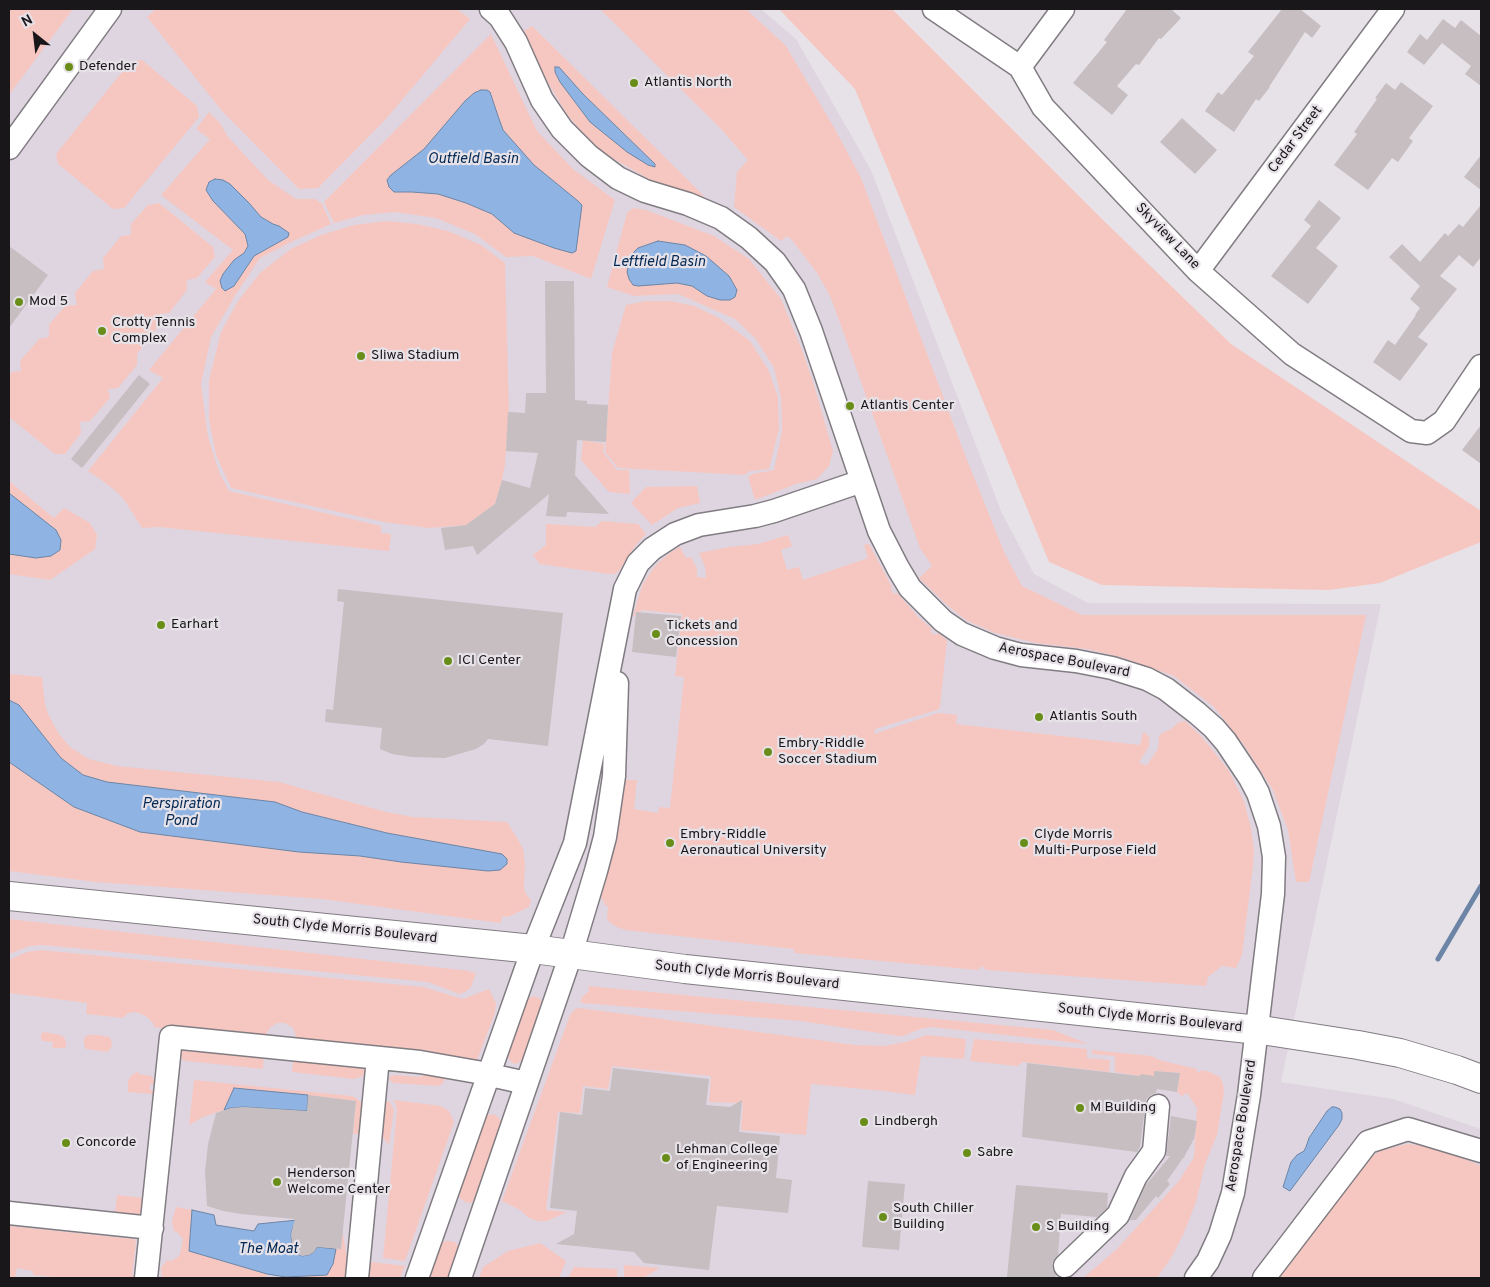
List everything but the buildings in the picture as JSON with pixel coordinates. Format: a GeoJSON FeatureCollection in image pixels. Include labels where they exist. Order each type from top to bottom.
{"type":"FeatureCollection","features":[{"type":"Feature","properties":{"kind":"main road","name":"South Clyde Morris Boulevard"},"geometry":{"type":"LineString","coordinates":[[9,896],[533,949],[685,970],[1256,1030],[1358,1044],[1400,1053],[1481,1079]]}},
{"type":"Feature","properties":{"kind":"street"},"geometry":{"type":"LineString","coordinates":[[9,148],[110,9]]}},
{"type":"Feature","properties":{"kind":"street","name":"Aerospace Boulevard"},"geometry":{"type":"LineString","coordinates":[[491,9],[500,17],[516,42],[542,100],[562,129],[589,156],[618,178],[645,192],[688,204],[720,218],[749,238],[775,262],[794,290],[812,331],[879,531],[910,588],[943,621],[962,634],[994,648],[1021,655],[1076,661],[1112,668],[1147,679],[1166,689],[1214,728],[1241,763],[1258,793],[1269,826],[1274,857],[1273,894],[1249,1095],[1233,1193],[1220,1235],[1208,1261],[1196,1278]]}},
{"type":"Feature","properties":{"kind":"street","name":"Skyview Lane"},"geometry":{"type":"LineString","coordinates":[[934,9],[1020,67],[1043,107],[1198,271],[1292,354],[1411,431],[1427,433],[1444,421],[1481,366]]}},
{"type":"Feature","properties":{"kind":"street"},"geometry":{"type":"LineString","coordinates":[[1020,67],[1063,9]]}},
{"type":"Feature","properties":{"kind":"street","name":"Cedar Street"},"geometry":{"type":"LineString","coordinates":[[1198,271],[1393,9]]}},
{"type":"Feature","properties":{"kind":"street"},"geometry":{"type":"LineString","coordinates":[[418,1278],[533,949],[575,843],[625,589],[638,563],[652,549],[675,534],[699,525],[774,511],[862,481]]}},
{"type":"Feature","properties":{"kind":"street"},"geometry":{"type":"LineString","coordinates":[[460,1278],[571,954],[605,837],[613,784],[619,621]]}},
{"type":"Feature","properties":{"kind":"street"},"geometry":{"type":"LineString","coordinates":[[146,1278],[171,1037],[420,1062],[490,1074],[526,1083]]}},
{"type":"Feature","properties":{"kind":"street"},"geometry":{"type":"LineString","coordinates":[[357,1278],[378,1058]]}},
{"type":"Feature","properties":{"kind":"street"},"geometry":{"type":"LineString","coordinates":[[1064,1266],[1118,1215],[1136,1176],[1154,1151],[1158,1106]]}},
{"type":"Feature","properties":{"kind":"street"},"geometry":{"type":"LineString","coordinates":[[1264,1278],[1368,1142],[1408,1129],[1481,1151]]}},
{"type":"Feature","properties":{"kind":"street"},"geometry":{"type":"LineString","coordinates":[[9,1213],[152,1228]]}},
{"type":"Feature","properties":{"kind":"shaded area","name":"Embry-Riddle Aeronautical University"},"geometry":{"type":"Polygon","coordinates":[[[9,9],[761,9],[796,39],[871,170],[1001,511],[1034,574],[1088,603],[1381,604],[1281,1082],[1393,1099],[1481,1129],[1481,1278],[9,1278],[9,9]]]}},
{"type":"Feature","properties":{"kind":"shaded area"},"geometry":{"type":"Polygon","coordinates":[[[9,9],[73,9],[9,95],[9,9]]]}},
{"type":"Feature","properties":{"kind":"shaded area"},"geometry":{"type":"Polygon","coordinates":[[[156,9],[457,9],[470,19],[386,119],[318,188],[299,189],[222,111],[147,17],[156,9]]]}},
{"type":"Feature","properties":{"kind":"shaded area"},"geometry":{"type":"Polygon","coordinates":[[[600,9],[746,9],[786,46],[861,178],[965,455],[1005,554],[1022,586],[1082,615],[1366,615],[1309,882],[1296,882],[1288,830],[1273,790],[1244,745],[1214,707],[1174,676],[1124,658],[1087,649],[1036,643],[995,633],[966,620],[919,578],[932,566],[920,548],[830,296],[817,273],[792,240],[787,236],[781,241],[734,207],[737,172],[748,160],[722,130],[600,9]]]}},
{"type":"Feature","properties":{"kind":"shaded area"},"geometry":{"type":"Polygon","coordinates":[[[779,9],[892,9],[1101,218],[1231,344],[1481,511],[1481,542],[1380,583],[1329,590],[1102,585],[1049,562],[855,89],[779,9]]]}},
{"type":"Feature","properties":{"kind":"shaded area"},"geometry":{"type":"Polygon","coordinates":[[[532,26],[704,196],[698,196],[656,183],[605,154],[591,142],[568,116],[546,79],[524,31],[532,26]]]}},
{"type":"Feature","properties":{"kind":"shaded area"},"geometry":{"type":"Polygon","coordinates":[[[491,34],[537,131],[574,170],[615,200],[591,279],[533,256],[506,257],[475,234],[436,218],[395,212],[363,215],[334,223],[324,202],[491,34]]]}},
{"type":"Feature","properties":{"kind":"shaded area"},"geometry":{"type":"Polygon","coordinates":[[[142,60],[197,106],[199,117],[124,208],[113,209],[58,164],[56,154],[130,62],[142,60]]]}},
{"type":"Feature","properties":{"kind":"shaded area"},"geometry":{"type":"Polygon","coordinates":[[[209,112],[220,123],[228,137],[268,180],[296,199],[315,199],[322,204],[331,224],[260,258],[211,337],[201,384],[208,437],[219,472],[229,491],[381,526],[381,533],[391,534],[389,551],[159,527],[142,528],[117,492],[88,471],[163,378],[149,370],[216,289],[205,282],[233,250],[161,195],[210,139],[196,129],[209,112]]]}},
{"type":"Feature","properties":{"kind":"shaded area","name":"Crotty Tennis Complex"},"geometry":{"type":"Polygon","coordinates":[[[159,203],[213,247],[215,257],[197,278],[187,280],[187,290],[169,313],[159,314],[160,324],[137,354],[137,365],[118,388],[108,389],[110,398],[90,421],[80,422],[81,433],[65,454],[55,454],[9,417],[9,376],[12,372],[21,371],[20,361],[39,339],[49,337],[49,325],[65,306],[77,305],[75,293],[93,271],[104,269],[103,258],[121,236],[131,235],[131,224],[148,205],[159,203]]]}},
{"type":"Feature","properties":{"kind":"shaded area"},"geometry":{"type":"Polygon","coordinates":[[[633,208],[646,210],[714,236],[749,259],[781,299],[814,385],[833,451],[829,466],[817,479],[796,484],[755,500],[748,477],[752,474],[774,470],[782,431],[781,398],[774,368],[756,339],[735,319],[678,294],[634,296],[607,287],[627,213],[633,208]]]}},
{"type":"Feature","properties":{"kind":"shaded area","name":"Sliwa Stadium"},"geometry":{"type":"Polygon","coordinates":[[[387,221],[417,224],[448,231],[481,245],[505,263],[509,412],[505,464],[495,504],[466,525],[429,528],[384,522],[231,488],[216,455],[209,419],[209,380],[221,332],[238,301],[260,273],[291,249],[321,235],[354,225],[387,221]]]}},
{"type":"Feature","properties":{"kind":"shaded area"},"geometry":{"type":"Polygon","coordinates":[[[646,301],[671,301],[694,306],[719,318],[750,341],[769,371],[778,397],[779,429],[769,469],[750,471],[744,475],[618,468],[605,452],[612,353],[626,305],[646,301]]]}},
{"type":"Feature","properties":{"kind":"shaded area"},"geometry":{"type":"Polygon","coordinates":[[[583,440],[604,444],[603,452],[617,470],[629,470],[630,494],[609,492],[581,460],[583,440]]]}},
{"type":"Feature","properties":{"kind":"shaded area"},"geometry":{"type":"Polygon","coordinates":[[[9,481],[54,518],[64,508],[90,523],[97,535],[95,549],[50,580],[9,574],[9,481]]]}},
{"type":"Feature","properties":{"kind":"shaded area"},"geometry":{"type":"Polygon","coordinates":[[[697,486],[700,503],[678,508],[652,525],[631,503],[646,487],[697,486]]]}},
{"type":"Feature","properties":{"kind":"shaded area"},"geometry":{"type":"Polygon","coordinates":[[[602,521],[638,524],[646,534],[635,546],[619,571],[614,574],[540,564],[533,555],[546,545],[546,524],[595,527],[602,521]]]}},
{"type":"Feature","properties":{"kind":"shaded area"},"geometry":{"type":"Polygon","coordinates":[[[788,535],[792,546],[781,550],[787,570],[799,567],[803,580],[868,558],[864,545],[869,544],[894,594],[897,593],[919,618],[932,629],[930,632],[936,635],[938,633],[947,640],[940,707],[937,710],[875,729],[874,734],[938,713],[957,715],[956,724],[1140,745],[1143,733],[1145,732],[1149,735],[1149,746],[1139,762],[1147,765],[1158,749],[1159,736],[1179,722],[1185,721],[1199,734],[1229,771],[1244,801],[1251,828],[1254,851],[1253,866],[1242,955],[1236,968],[1222,966],[1208,977],[1206,986],[986,970],[982,966],[978,970],[794,953],[794,949],[625,930],[607,920],[608,906],[605,905],[602,898],[596,897],[619,780],[637,780],[634,809],[658,813],[659,807],[670,808],[684,677],[675,676],[682,614],[641,610],[641,612],[636,612],[635,616],[633,616],[642,586],[658,563],[680,547],[686,558],[691,557],[697,569],[697,577],[706,578],[705,567],[699,553],[758,544],[788,535]]]}},
{"type":"Feature","properties":{"kind":"shaded area"},"geometry":{"type":"Polygon","coordinates":[[[9,674],[42,677],[45,704],[48,714],[59,734],[70,747],[89,759],[117,766],[279,782],[386,812],[413,817],[507,822],[523,849],[525,864],[524,888],[531,900],[529,907],[508,917],[503,916],[500,923],[322,899],[96,882],[9,871],[9,674]]]}},
{"type":"Feature","properties":{"kind":"shaded area"},"geometry":{"type":"Polygon","coordinates":[[[9,919],[476,973],[471,987],[459,994],[428,982],[43,945],[30,946],[9,954],[9,919]]]}},
{"type":"Feature","properties":{"kind":"shaded area"},"geometry":{"type":"Polygon","coordinates":[[[41,950],[423,987],[463,999],[489,989],[496,1003],[495,1013],[477,1060],[469,1061],[296,1041],[293,1028],[285,1023],[277,1023],[271,1027],[267,1032],[266,1038],[172,1026],[167,1029],[154,1027],[147,1017],[139,1013],[133,1012],[123,1018],[86,1014],[87,1003],[9,993],[9,960],[27,952],[41,950]]]}},
{"type":"Feature","properties":{"kind":"shaded area"},"geometry":{"type":"Polygon","coordinates":[[[588,986],[1053,1030],[1088,1044],[931,1027],[898,1036],[801,1021],[582,1003],[580,1001],[589,991],[588,986]]]}},
{"type":"Feature","properties":{"kind":"shaded area"},"geometry":{"type":"Polygon","coordinates":[[[534,996],[542,1002],[542,1010],[522,1060],[517,1064],[512,1063],[506,1054],[525,1001],[534,996]]]}},
{"type":"Feature","properties":{"kind":"shaded area"},"geometry":{"type":"Polygon","coordinates":[[[580,1008],[855,1045],[884,1046],[906,1042],[927,1035],[966,1039],[964,1059],[921,1056],[915,1095],[811,1084],[806,1135],[741,1130],[743,1103],[709,1102],[711,1076],[612,1066],[608,1089],[583,1086],[580,1113],[558,1112],[546,1210],[567,1212],[547,1221],[537,1221],[502,1201],[570,1015],[575,1009],[580,1008]]]}},
{"type":"Feature","properties":{"kind":"shaded area"},"geometry":{"type":"Polygon","coordinates":[[[45,1032],[64,1037],[66,1047],[52,1048],[53,1042],[42,1041],[41,1034],[45,1032]]]}},
{"type":"Feature","properties":{"kind":"shaded area"},"geometry":{"type":"Polygon","coordinates":[[[88,1035],[109,1037],[112,1042],[111,1048],[107,1052],[86,1049],[84,1038],[88,1035]]]}},
{"type":"Feature","properties":{"kind":"shaded area"},"geometry":{"type":"Polygon","coordinates":[[[974,1039],[1087,1049],[1087,1058],[1110,1060],[1109,1072],[1023,1062],[1017,1066],[970,1061],[974,1039]]]}},
{"type":"Feature","properties":{"kind":"shaded area"},"geometry":{"type":"Polygon","coordinates":[[[182,1048],[264,1052],[263,1069],[183,1060],[180,1052],[182,1048]]]}},
{"type":"Feature","properties":{"kind":"shaded area"},"geometry":{"type":"Polygon","coordinates":[[[1092,1050],[1152,1056],[1159,1060],[1197,1069],[1197,1072],[1201,1070],[1207,1071],[1220,1077],[1223,1084],[1224,1092],[1217,1135],[1205,1164],[1196,1202],[1183,1235],[1171,1258],[1157,1278],[1083,1278],[1116,1250],[1179,1181],[1194,1157],[1197,1108],[1187,1093],[1182,1096],[1177,1092],[1180,1073],[1155,1071],[1152,1089],[1138,1088],[1139,1076],[1115,1072],[1115,1056],[1092,1054],[1092,1050]]]}},
{"type":"Feature","properties":{"kind":"shaded area"},"geometry":{"type":"Polygon","coordinates":[[[294,1055],[364,1066],[365,1072],[363,1076],[354,1079],[292,1072],[294,1055]]]}},
{"type":"Feature","properties":{"kind":"shaded area"},"geometry":{"type":"Polygon","coordinates":[[[138,1071],[139,1074],[152,1076],[156,1084],[150,1084],[150,1090],[155,1091],[154,1094],[128,1092],[128,1081],[138,1071]]]}},
{"type":"Feature","properties":{"kind":"shaded area"},"geometry":{"type":"Polygon","coordinates":[[[439,1071],[444,1075],[445,1079],[438,1086],[393,1083],[389,1079],[391,1076],[396,1075],[419,1077],[439,1071]]]}},
{"type":"Feature","properties":{"kind":"shaded area"},"geometry":{"type":"Polygon","coordinates":[[[194,1080],[352,1096],[361,1102],[360,1134],[353,1134],[356,1101],[234,1088],[224,1110],[203,1117],[189,1125],[194,1080]]]}},
{"type":"Feature","properties":{"kind":"shaded area"},"geometry":{"type":"Polygon","coordinates":[[[394,1100],[441,1106],[449,1111],[454,1122],[405,1261],[383,1258],[397,1109],[394,1100]]]}},
{"type":"Feature","properties":{"kind":"shaded area"},"geometry":{"type":"Polygon","coordinates":[[[385,1101],[390,1102],[394,1110],[389,1145],[379,1132],[382,1104],[385,1101]]]}},
{"type":"Feature","properties":{"kind":"shaded area"},"geometry":{"type":"Polygon","coordinates":[[[494,1114],[502,1122],[476,1200],[470,1203],[465,1202],[458,1194],[484,1117],[494,1114]]]}},
{"type":"Feature","properties":{"kind":"shaded area"},"geometry":{"type":"Polygon","coordinates":[[[1408,1144],[1439,1148],[1481,1166],[1481,1278],[1274,1278],[1364,1161],[1382,1150],[1408,1144]]]}},
{"type":"Feature","properties":{"kind":"shaded area"},"geometry":{"type":"Polygon","coordinates":[[[117,1195],[144,1198],[142,1213],[138,1215],[115,1214],[117,1195]]]}},
{"type":"Feature","properties":{"kind":"shaded area"},"geometry":{"type":"Polygon","coordinates":[[[176,1207],[192,1210],[189,1251],[267,1274],[266,1278],[162,1278],[161,1268],[167,1260],[171,1261],[178,1257],[183,1239],[174,1231],[172,1221],[176,1207]]]}},
{"type":"Feature","properties":{"kind":"shaded area"},"geometry":{"type":"Polygon","coordinates":[[[9,1226],[134,1239],[136,1241],[132,1275],[136,1276],[136,1278],[65,1278],[33,1275],[33,1271],[17,1268],[15,1278],[9,1278],[9,1226]]]}},
{"type":"Feature","properties":{"kind":"shaded area"},"geometry":{"type":"Polygon","coordinates":[[[343,1233],[347,1259],[346,1278],[281,1278],[281,1276],[327,1275],[333,1264],[336,1249],[341,1249],[343,1233]]]}},
{"type":"Feature","properties":{"kind":"shaded area"},"geometry":{"type":"Polygon","coordinates":[[[446,1241],[455,1242],[460,1249],[451,1278],[427,1278],[440,1243],[446,1241]]]}},
{"type":"Feature","properties":{"kind":"shaded area"},"geometry":{"type":"Polygon","coordinates":[[[540,1243],[566,1261],[559,1278],[479,1278],[483,1267],[508,1251],[540,1243]]]}},
{"type":"Feature","properties":{"kind":"shaded area"},"geometry":{"type":"Polygon","coordinates":[[[368,1263],[405,1266],[400,1278],[364,1278],[368,1263]]]}},
{"type":"Feature","properties":{"kind":"shaded area"},"geometry":{"type":"Polygon","coordinates":[[[624,1265],[660,1268],[643,1278],[624,1278],[624,1265]]]}},
{"type":"Feature","properties":{"kind":"shaded area"},"geometry":{"type":"Polygon","coordinates":[[[574,1267],[617,1269],[617,1278],[568,1278],[574,1267]]]}},
{"type":"Feature","properties":{"kind":"water"},"geometry":{"type":"Polygon","coordinates":[[[555,67],[559,67],[583,94],[655,164],[655,167],[648,165],[627,152],[590,122],[560,82],[555,72],[555,67]]]}},
{"type":"Feature","properties":{"kind":"water","name":"Outfield Basin"},"geometry":{"type":"Polygon","coordinates":[[[481,90],[490,92],[503,130],[534,165],[582,205],[576,251],[572,253],[554,248],[514,233],[492,214],[466,203],[438,194],[394,192],[389,187],[387,180],[391,175],[424,149],[465,101],[481,90]]]}},
{"type":"Feature","properties":{"kind":"water"},"geometry":{"type":"Polygon","coordinates":[[[215,179],[223,180],[230,184],[261,217],[289,233],[288,237],[254,256],[234,286],[225,291],[220,281],[223,274],[234,260],[244,253],[248,246],[245,234],[213,201],[206,190],[209,182],[215,179]]]}},
{"type":"Feature","properties":{"kind":"water","name":"Leftfield Basin"},"geometry":{"type":"Polygon","coordinates":[[[658,241],[685,245],[706,256],[729,276],[737,290],[735,297],[730,300],[720,300],[707,296],[692,286],[677,283],[633,285],[627,272],[631,255],[638,248],[658,241]]]}},
{"type":"Feature","properties":{"kind":"water"},"geometry":{"type":"Polygon","coordinates":[[[9,493],[56,530],[61,540],[60,550],[51,556],[36,558],[9,554],[9,493]]]}},
{"type":"Feature","properties":{"kind":"water","name":"Perspiration Pond"},"geometry":{"type":"Polygon","coordinates":[[[9,700],[19,705],[61,758],[83,775],[107,782],[275,802],[302,812],[387,833],[502,854],[507,859],[507,864],[500,870],[488,871],[360,856],[299,852],[140,832],[74,807],[9,762],[9,700]]]}},
{"type":"Feature","properties":{"kind":"water"},"geometry":{"type":"Polygon","coordinates":[[[234,1088],[308,1095],[307,1111],[244,1107],[224,1110],[234,1088]]]}},
{"type":"Feature","properties":{"kind":"water"},"geometry":{"type":"Polygon","coordinates":[[[1332,1107],[1340,1109],[1342,1113],[1339,1125],[1290,1191],[1283,1187],[1291,1162],[1304,1151],[1309,1138],[1327,1111],[1332,1107]]]}},
{"type":"Feature","properties":{"kind":"water","name":"The Moat"},"geometry":{"type":"Polygon","coordinates":[[[192,1210],[214,1215],[216,1225],[254,1231],[258,1224],[298,1220],[291,1234],[296,1253],[302,1256],[309,1255],[317,1247],[336,1249],[333,1264],[327,1275],[286,1277],[267,1274],[189,1251],[192,1210]]]}},
{"type":"Feature","properties":{"kind":"waterway"},"geometry":{"type":"LineString","coordinates":[[1438,959],[1481,886]]}},
{"type":"Feature","properties":{"kind":"place","name":"Defender"},"geometry":{"type":"Point","coordinates":[69,67]}},
{"type":"Feature","properties":{"kind":"place","name":"Atlantis North"},"geometry":{"type":"Point","coordinates":[634,83]}},
{"type":"Feature","properties":{"kind":"place","name":"Mod 5"},"geometry":{"type":"Point","coordinates":[19,302]}},
{"type":"Feature","properties":{"kind":"place","name":"Crotty Tennis Complex"},"geometry":{"type":"Point","coordinates":[102,331]}},
{"type":"Feature","properties":{"kind":"place","name":"Sliwa Stadium"},"geometry":{"type":"Point","coordinates":[361,356]}},
{"type":"Feature","properties":{"kind":"place","name":"Atlantis Center"},"geometry":{"type":"Point","coordinates":[850,406]}},
{"type":"Feature","properties":{"kind":"place","name":"Earhart"},"geometry":{"type":"Point","coordinates":[161,625]}},
{"type":"Feature","properties":{"kind":"place","name":"Tickets and Concession"},"geometry":{"type":"Point","coordinates":[656,634]}},
{"type":"Feature","properties":{"kind":"place","name":"ICI Center"},"geometry":{"type":"Point","coordinates":[448,661]}},
{"type":"Feature","properties":{"kind":"place","name":"Atlantis South"},"geometry":{"type":"Point","coordinates":[1039,717]}},
{"type":"Feature","properties":{"kind":"place","name":"Embry-Riddle Soccer Stadium"},"geometry":{"type":"Point","coordinates":[768,752]}},
{"type":"Feature","properties":{"kind":"place","name":"Embry-Riddle Aeronautical University"},"geometry":{"type":"Point","coordinates":[670,843]}},
{"type":"Feature","properties":{"kind":"place","name":"Clyde Morris Multi-Purpose Field"},"geometry":{"type":"Point","coordinates":[1024,843]}},
{"type":"Feature","properties":{"kind":"place","name":"M Building"},"geometry":{"type":"Point","coordinates":[1080,1108]}},
{"type":"Feature","properties":{"kind":"place","name":"Lindbergh"},"geometry":{"type":"Point","coordinates":[864,1122]}},
{"type":"Feature","properties":{"kind":"place","name":"Concorde"},"geometry":{"type":"Point","coordinates":[66,1143]}},
{"type":"Feature","properties":{"kind":"place","name":"Sabre"},"geometry":{"type":"Point","coordinates":[967,1153]}},
{"type":"Feature","properties":{"kind":"place","name":"Lehman College of Engineering"},"geometry":{"type":"Point","coordinates":[666,1158]}},
{"type":"Feature","properties":{"kind":"place","name":"Henderson Welcome Center"},"geometry":{"type":"Point","coordinates":[277,1182]}},
{"type":"Feature","properties":{"kind":"place","name":"South Chiller Building"},"geometry":{"type":"Point","coordinates":[883,1217]}},
{"type":"Feature","properties":{"kind":"place","name":"S Building"},"geometry":{"type":"Point","coordinates":[1036,1227]}}]}
